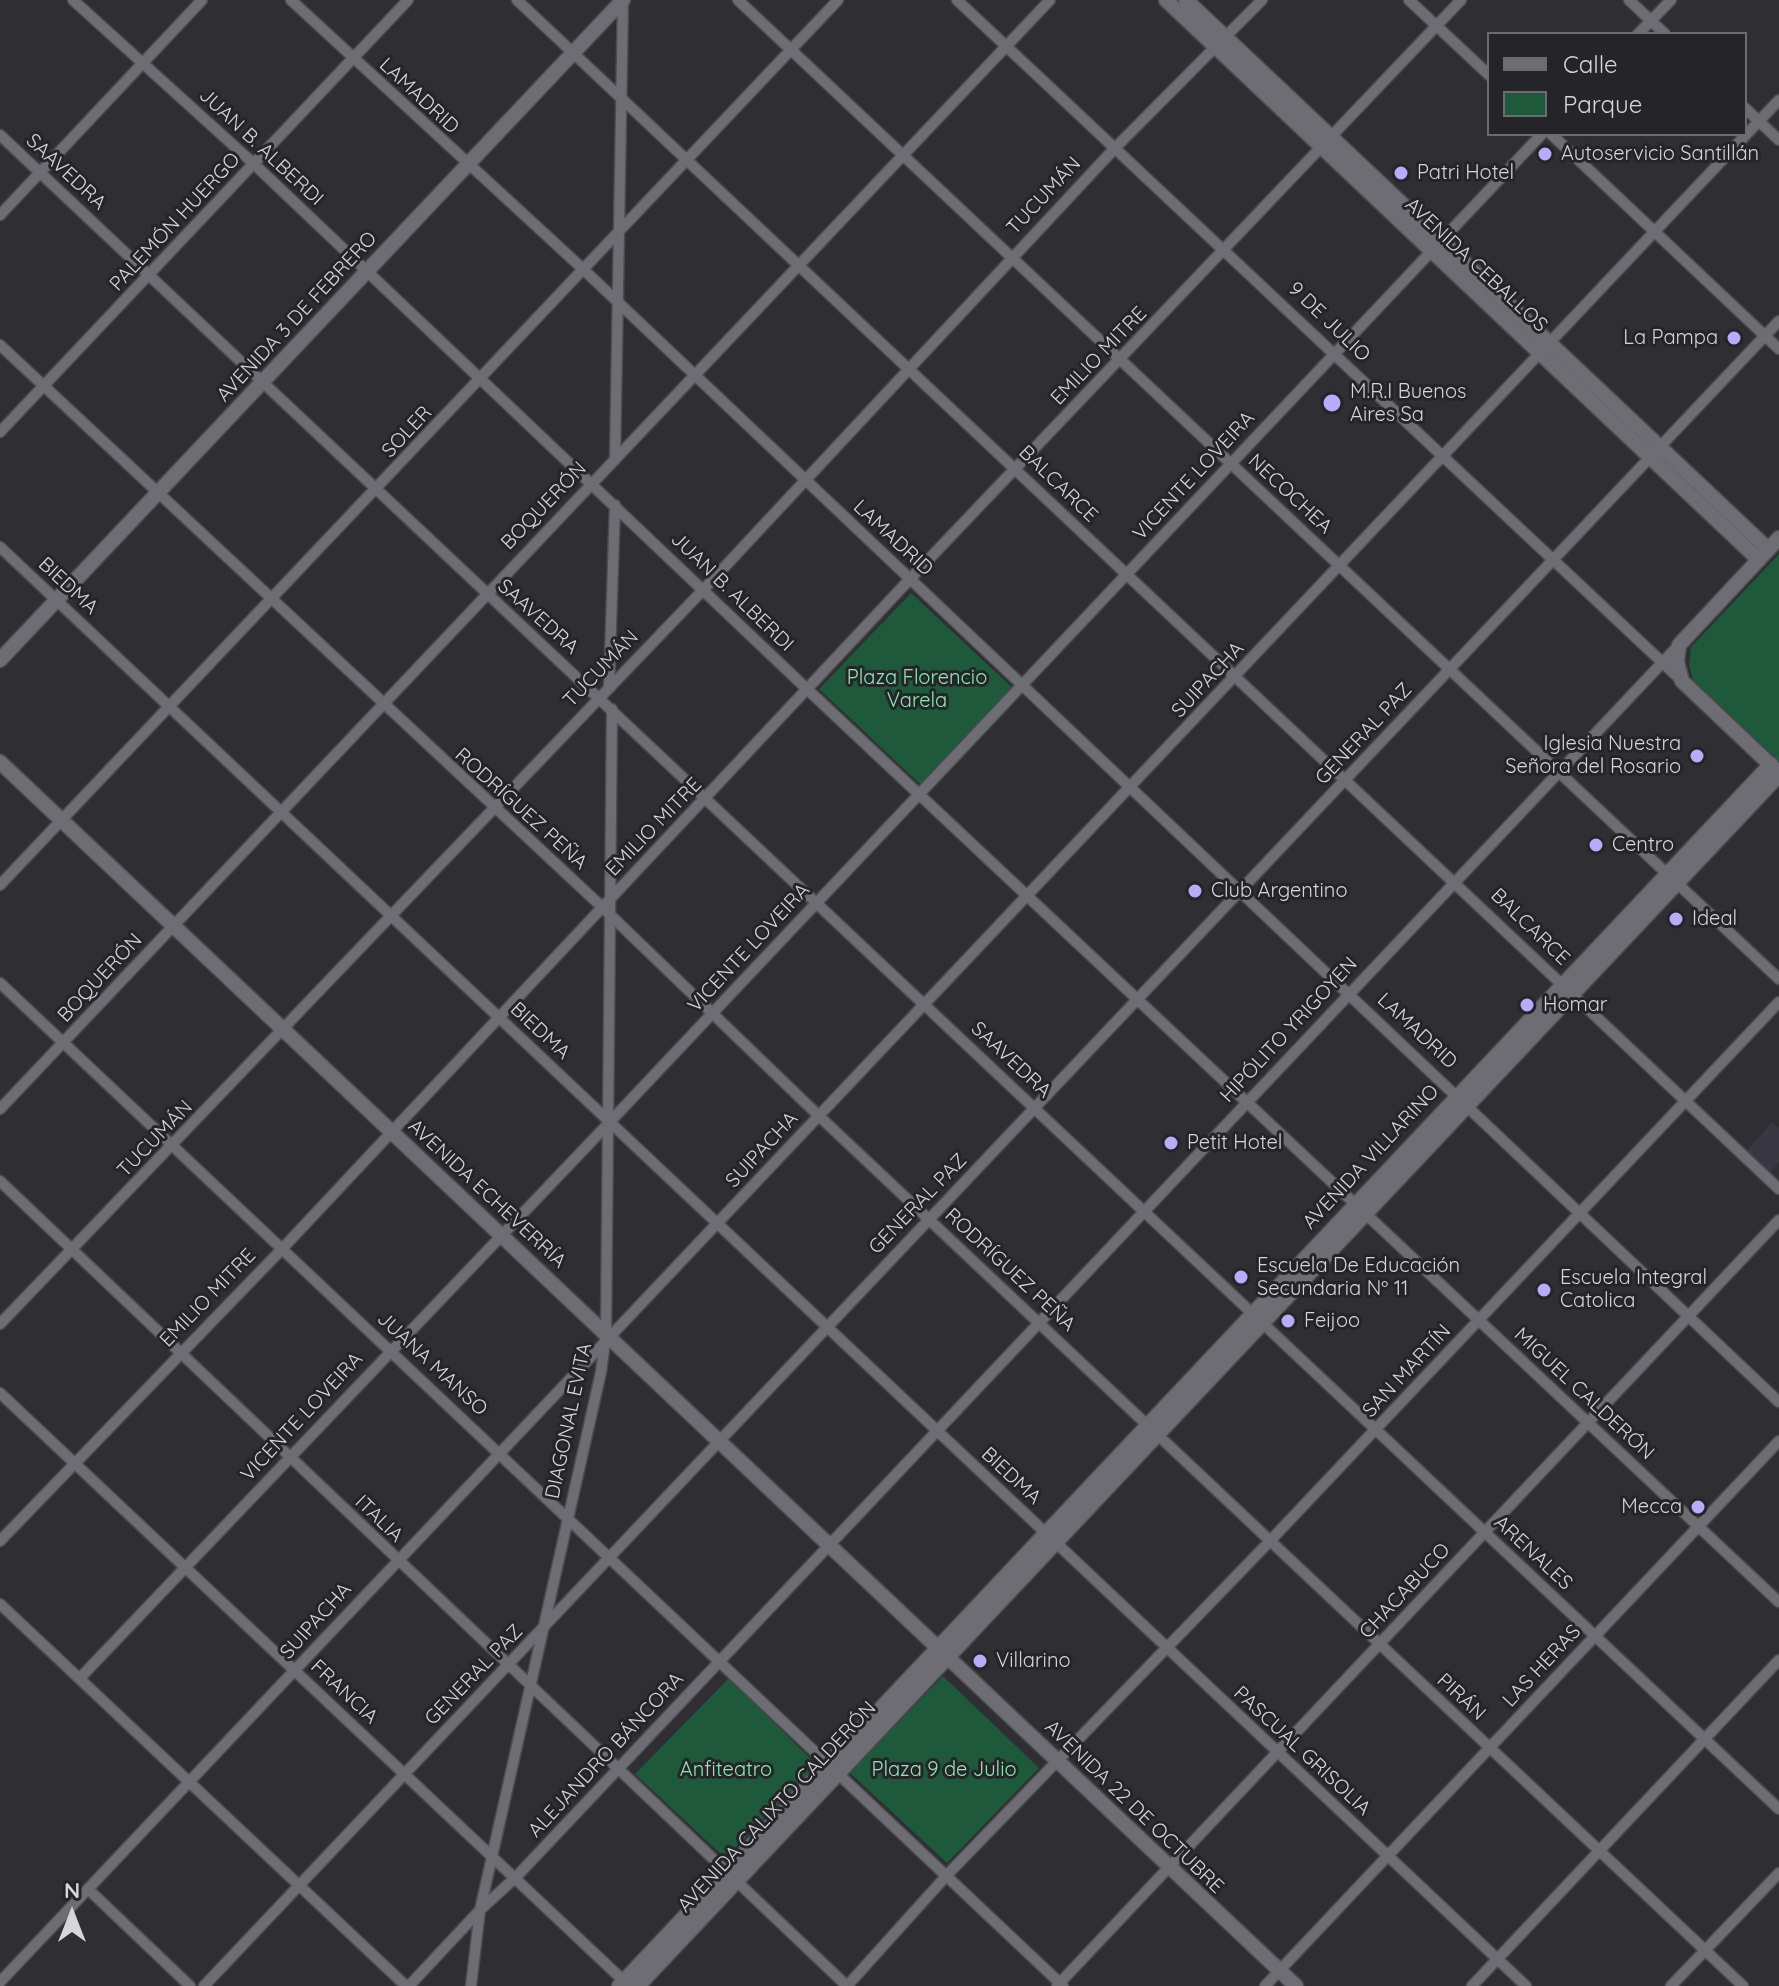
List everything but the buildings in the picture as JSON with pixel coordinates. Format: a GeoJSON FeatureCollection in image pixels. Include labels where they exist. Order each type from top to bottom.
{"type":"FeatureCollection","features":[{"type":"Feature","properties":{"kind":"main road","name":"AVENIDA 3 DE FEBRERO"},"geometry":{"type":"LineString","coordinates":[[0,660],[623,0]]}},
{"type":"Feature","properties":{"kind":"main road","name":"AVENIDA CEBALLOS"},"geometry":{"type":"LineString","coordinates":[[1166,0],[1221,43],[1763,554]]}},
{"type":"Feature","properties":{"kind":"main road","name":"AVENIDA CEBALLOS"},"geometry":{"type":"LineString","coordinates":[[1186,0],[1221,43]]}},
{"type":"Feature","properties":{"kind":"main road","name":"HIPÓLITO YRIGOYEN"},"geometry":{"type":"LineString","coordinates":[[1679,645],[1779,538]]}},
{"type":"Feature","properties":{"kind":"main road"},"geometry":{"type":"LineString","coordinates":[[1679,645],[1677,662],[1682,681]]}},
{"type":"Feature","properties":{"kind":"main road","name":"9 DE JULIO"},"geometry":{"type":"LineString","coordinates":[[1682,681],[1776,771]]}},
{"type":"Feature","properties":{"kind":"main road","name":"AVENIDA ECHEVERRÍA"},"geometry":{"type":"LineString","coordinates":[[0,762],[392,1131],[607,1339],[942,1652]]}},
{"type":"Feature","properties":{"kind":"main road","name":"AVENIDA VILLARINO"},"geometry":{"type":"LineString","coordinates":[[942,1652],[1776,771]]}},
{"type":"Feature","properties":{"kind":"main road","name":"AVENIDA 22 DE OCTUBRE"},"geometry":{"type":"LineString","coordinates":[[942,1652],[1296,1986]]}},
{"type":"Feature","properties":{"kind":"main road","name":"AVENIDA CALIXTO CALDERÓN"},"geometry":{"type":"LineString","coordinates":[[627,1985],[942,1652]]}},
{"type":"Feature","properties":{"kind":"street","name":"JUAN B. ALBERDI"},"geometry":{"type":"LineString","coordinates":[[73,0],[254,164],[919,795],[1360,1207]]}},
{"type":"Feature","properties":{"kind":"street"},"geometry":{"type":"LineString","coordinates":[[0,215],[202,0]]}},
{"type":"Feature","properties":{"kind":"street","name":"LAMADRID"},"geometry":{"type":"LineString","coordinates":[[291,0],[584,270],[1463,1099],[1779,1402]]}},
{"type":"Feature","properties":{"kind":"street","name":"PALEMÓN HUERGO"},"geometry":{"type":"LineString","coordinates":[[0,432],[408,0]]}},
{"type":"Feature","properties":{"kind":"street","name":"BALCARCE"},"geometry":{"type":"LineString","coordinates":[[517,0],[1779,1189]]}},
{"type":"Feature","properties":{"kind":"street"},"geometry":{"type":"LineString","coordinates":[[615,460],[623,0]]}},
{"type":"Feature","properties":{"kind":"street","name":"NECOCHEA"},"geometry":{"type":"LineString","coordinates":[[738,0],[1779,979]]}},
{"type":"Feature","properties":{"kind":"street","name":"SOLER"},"geometry":{"type":"LineString","coordinates":[[0,885],[838,0]]}},
{"type":"Feature","properties":{"kind":"street","name":"9 DE JULIO"},"geometry":{"type":"LineString","coordinates":[[957,0],[1440,457],[1682,681]]}},
{"type":"Feature","properties":{"kind":"street","name":"BOQUERÓN"},"geometry":{"type":"LineString","coordinates":[[0,1109],[380,703],[615,460],[796,264],[1050,0]]}},
{"type":"Feature","properties":{"kind":"street","name":"TUCUMÁN"},"geometry":{"type":"LineString","coordinates":[[0,1324],[173,1147],[390,915],[704,589],[1012,256],[1262,0]]}},
{"type":"Feature","properties":{"kind":"street"},"geometry":{"type":"LineString","coordinates":[[1409,0],[1487,73]]}},
{"type":"Feature","properties":{"kind":"street","name":"EMILIO MITRE"},"geometry":{"type":"LineString","coordinates":[[0,1541],[282,1249],[607,906],[910,579],[1461,0]]}},
{"type":"Feature","properties":{"kind":"street"},"geometry":{"type":"LineString","coordinates":[[1629,0],[1663,32]]}},
{"type":"Feature","properties":{"kind":"street"},"geometry":{"type":"LineString","coordinates":[[1640,32],[1671,0]]}},
{"type":"Feature","properties":{"kind":"street","name":"SUIPACHA"},"geometry":{"type":"LineString","coordinates":[[1747,134],[1779,100]]}},
{"type":"Feature","properties":{"kind":"street"},"geometry":{"type":"LineString","coordinates":[[1747,110],[1779,140]]}},
{"type":"Feature","properties":{"kind":"street","name":"SAAVEDRA"},"geometry":{"type":"LineString","coordinates":[[0,135],[1256,1318]]}},
{"type":"Feature","properties":{"kind":"street","name":"VICENTE LOVEIRA"},"geometry":{"type":"LineString","coordinates":[[80,1678],[1540,136]]}},
{"type":"Feature","properties":{"kind":"street"},"geometry":{"type":"LineString","coordinates":[[1553,136],[1779,349]]}},
{"type":"Feature","properties":{"kind":"street","name":"SUIPACHA"},"geometry":{"type":"LineString","coordinates":[[0,1982],[1745,136]]}},
{"type":"Feature","properties":{"kind":"street","name":"GENERAL PAZ"},"geometry":{"type":"LineString","coordinates":[[204,1986],[1779,321]]}},
{"type":"Feature","properties":{"kind":"street","name":"RODRÍGUEZ PEÑA"},"geometry":{"type":"LineString","coordinates":[[0,345],[493,808],[607,906],[819,1116],[1152,1428]]}},
{"type":"Feature","properties":{"kind":"street"},"geometry":{"type":"LineString","coordinates":[[609,686],[615,505]]}},
{"type":"Feature","properties":{"kind":"street","name":"BIEDMA"},"geometry":{"type":"LineString","coordinates":[[0,547],[1050,1537]]}},
{"type":"Feature","properties":{"kind":"street","name":"HIPÓLITO YRIGOYEN"},"geometry":{"type":"LineString","coordinates":[[829,1546],[1679,645]]}},
{"type":"Feature","properties":{"kind":"street","name":"DIAGONAL EVITA"},"geometry":{"type":"LineString","coordinates":[[471,1986],[480,1910],[491,1855],[607,1339],[607,906],[612,709]]}},
{"type":"Feature","properties":{"kind":"street","name":"JUANA MANSO"},"geometry":{"type":"LineString","coordinates":[[0,983],[948,1874],[1060,1985]]}},
{"type":"Feature","properties":{"kind":"street","name":"SAN MARTÍN"},"geometry":{"type":"LineString","coordinates":[[847,1986],[948,1874],[1270,1541],[1779,1002]]}},
{"type":"Feature","properties":{"kind":"street","name":"ITALIA"},"geometry":{"type":"LineString","coordinates":[[0,1181],[616,1770],[847,1986]]}},
{"type":"Feature","properties":{"kind":"street","name":"MIGUEL CALDERÓN"},"geometry":{"type":"LineString","coordinates":[[1360,1207],[1779,1602]]}},
{"type":"Feature","properties":{"kind":"street","name":"CHACABUCO"},"geometry":{"type":"LineString","coordinates":[[1060,1985],[1779,1220]]}},
{"type":"Feature","properties":{"kind":"street","name":"ARENALES"},"geometry":{"type":"LineString","coordinates":[[1256,1318],[1779,1809]]}},
{"type":"Feature","properties":{"kind":"street","name":"FRANCIA"},"geometry":{"type":"LineString","coordinates":[[0,1393],[627,1985]]}},
{"type":"Feature","properties":{"kind":"street","name":"PIRÁN"},"geometry":{"type":"LineString","coordinates":[[1152,1428],[1743,1986]]}},
{"type":"Feature","properties":{"kind":"street","name":"LAS HERAS"},"geometry":{"type":"LineString","coordinates":[[1265,1986],[1779,1441]]}},
{"type":"Feature","properties":{"kind":"street","name":"PASCUAL GRISOLIA"},"geometry":{"type":"LineString","coordinates":[[1050,1537],[1526,1986]]}},
{"type":"Feature","properties":{"kind":"street","name":"ALEJANDRO BÁNCORA"},"geometry":{"type":"LineString","coordinates":[[408,1986],[516,1877],[829,1546]]}},
{"type":"Feature","properties":{"kind":"street"},"geometry":{"type":"LineString","coordinates":[[0,1604],[408,1986]]}},
{"type":"Feature","properties":{"kind":"street"},"geometry":{"type":"LineString","coordinates":[[1472,1986],[1779,1660]]}},
{"type":"Feature","properties":{"kind":"street"},"geometry":{"type":"LineString","coordinates":[[1671,1986],[1779,1873]]}},
{"type":"Feature","properties":{"kind":"street"},"geometry":{"type":"LineString","coordinates":[[88,1889],[190,1986]]}},
{"type":"Feature","properties":{"kind":"shaded area"},"geometry":{"type":"Polygon","coordinates":[[[1772,1122],[1779,1128],[1779,1162],[1769,1174],[1745,1153],[1772,1122]]]}},
{"type":"Feature","properties":{"kind":"green space"},"geometry":{"type":"Polygon","coordinates":[[[1779,554],[1779,761],[1693,680],[1689,665],[1691,647],[1779,554]]]}},
{"type":"Feature","properties":{"kind":"green space","name":"Plaza Florencio Varela"},"geometry":{"type":"Polygon","coordinates":[[[911,593],[1015,690],[922,786],[819,689],[911,593]]]}},
{"type":"Feature","properties":{"kind":"green space","name":"Plaza 9 de Julio"},"geometry":{"type":"Polygon","coordinates":[[[943,1676],[1039,1768],[947,1863],[849,1772],[943,1676]]]}},
{"type":"Feature","properties":{"kind":"green space","name":"Anfiteatro"},"geometry":{"type":"Polygon","coordinates":[[[729,1678],[817,1765],[725,1858],[635,1774],[729,1678]]]}},
{"type":"Feature","properties":{"kind":"place","name":"Autoservicio Santillán"},"geometry":{"type":"Point","coordinates":[1545,154]}},
{"type":"Feature","properties":{"kind":"place","name":"Patri Hotel"},"geometry":{"type":"Point","coordinates":[1401,173]}},
{"type":"Feature","properties":{"kind":"place","name":"La Pampa"},"geometry":{"type":"Point","coordinates":[1734,338]}},
{"type":"Feature","properties":{"kind":"place","name":"M.R.I Buenos Aires Sa"},"geometry":{"type":"Point","coordinates":[1332,403]}},
{"type":"Feature","properties":{"kind":"place","name":"Iglesia Nuestra Señora del Rosario"},"geometry":{"type":"Point","coordinates":[1697,756]}},
{"type":"Feature","properties":{"kind":"place","name":"Centro"},"geometry":{"type":"Point","coordinates":[1596,845]}},
{"type":"Feature","properties":{"kind":"place","name":"Club Argentino"},"geometry":{"type":"Point","coordinates":[1195,891]}},
{"type":"Feature","properties":{"kind":"place","name":"Ideal"},"geometry":{"type":"Point","coordinates":[1676,919]}},
{"type":"Feature","properties":{"kind":"place","name":"Homar"},"geometry":{"type":"Point","coordinates":[1527,1005]}},
{"type":"Feature","properties":{"kind":"place","name":"Petit Hotel"},"geometry":{"type":"Point","coordinates":[1171,1143]}},
{"type":"Feature","properties":{"kind":"place","name":"Escuela De Educación Secundaria Nº 11"},"geometry":{"type":"Point","coordinates":[1241,1277]}},
{"type":"Feature","properties":{"kind":"place","name":"Escuela Integral Catolica"},"geometry":{"type":"Point","coordinates":[1544,1290]}},
{"type":"Feature","properties":{"kind":"place","name":"Feijoo"},"geometry":{"type":"Point","coordinates":[1288,1321]}},
{"type":"Feature","properties":{"kind":"place","name":"Mecca"},"geometry":{"type":"Point","coordinates":[1698,1507]}},
{"type":"Feature","properties":{"kind":"place","name":"Villarino"},"geometry":{"type":"Point","coordinates":[980,1661]}}]}
